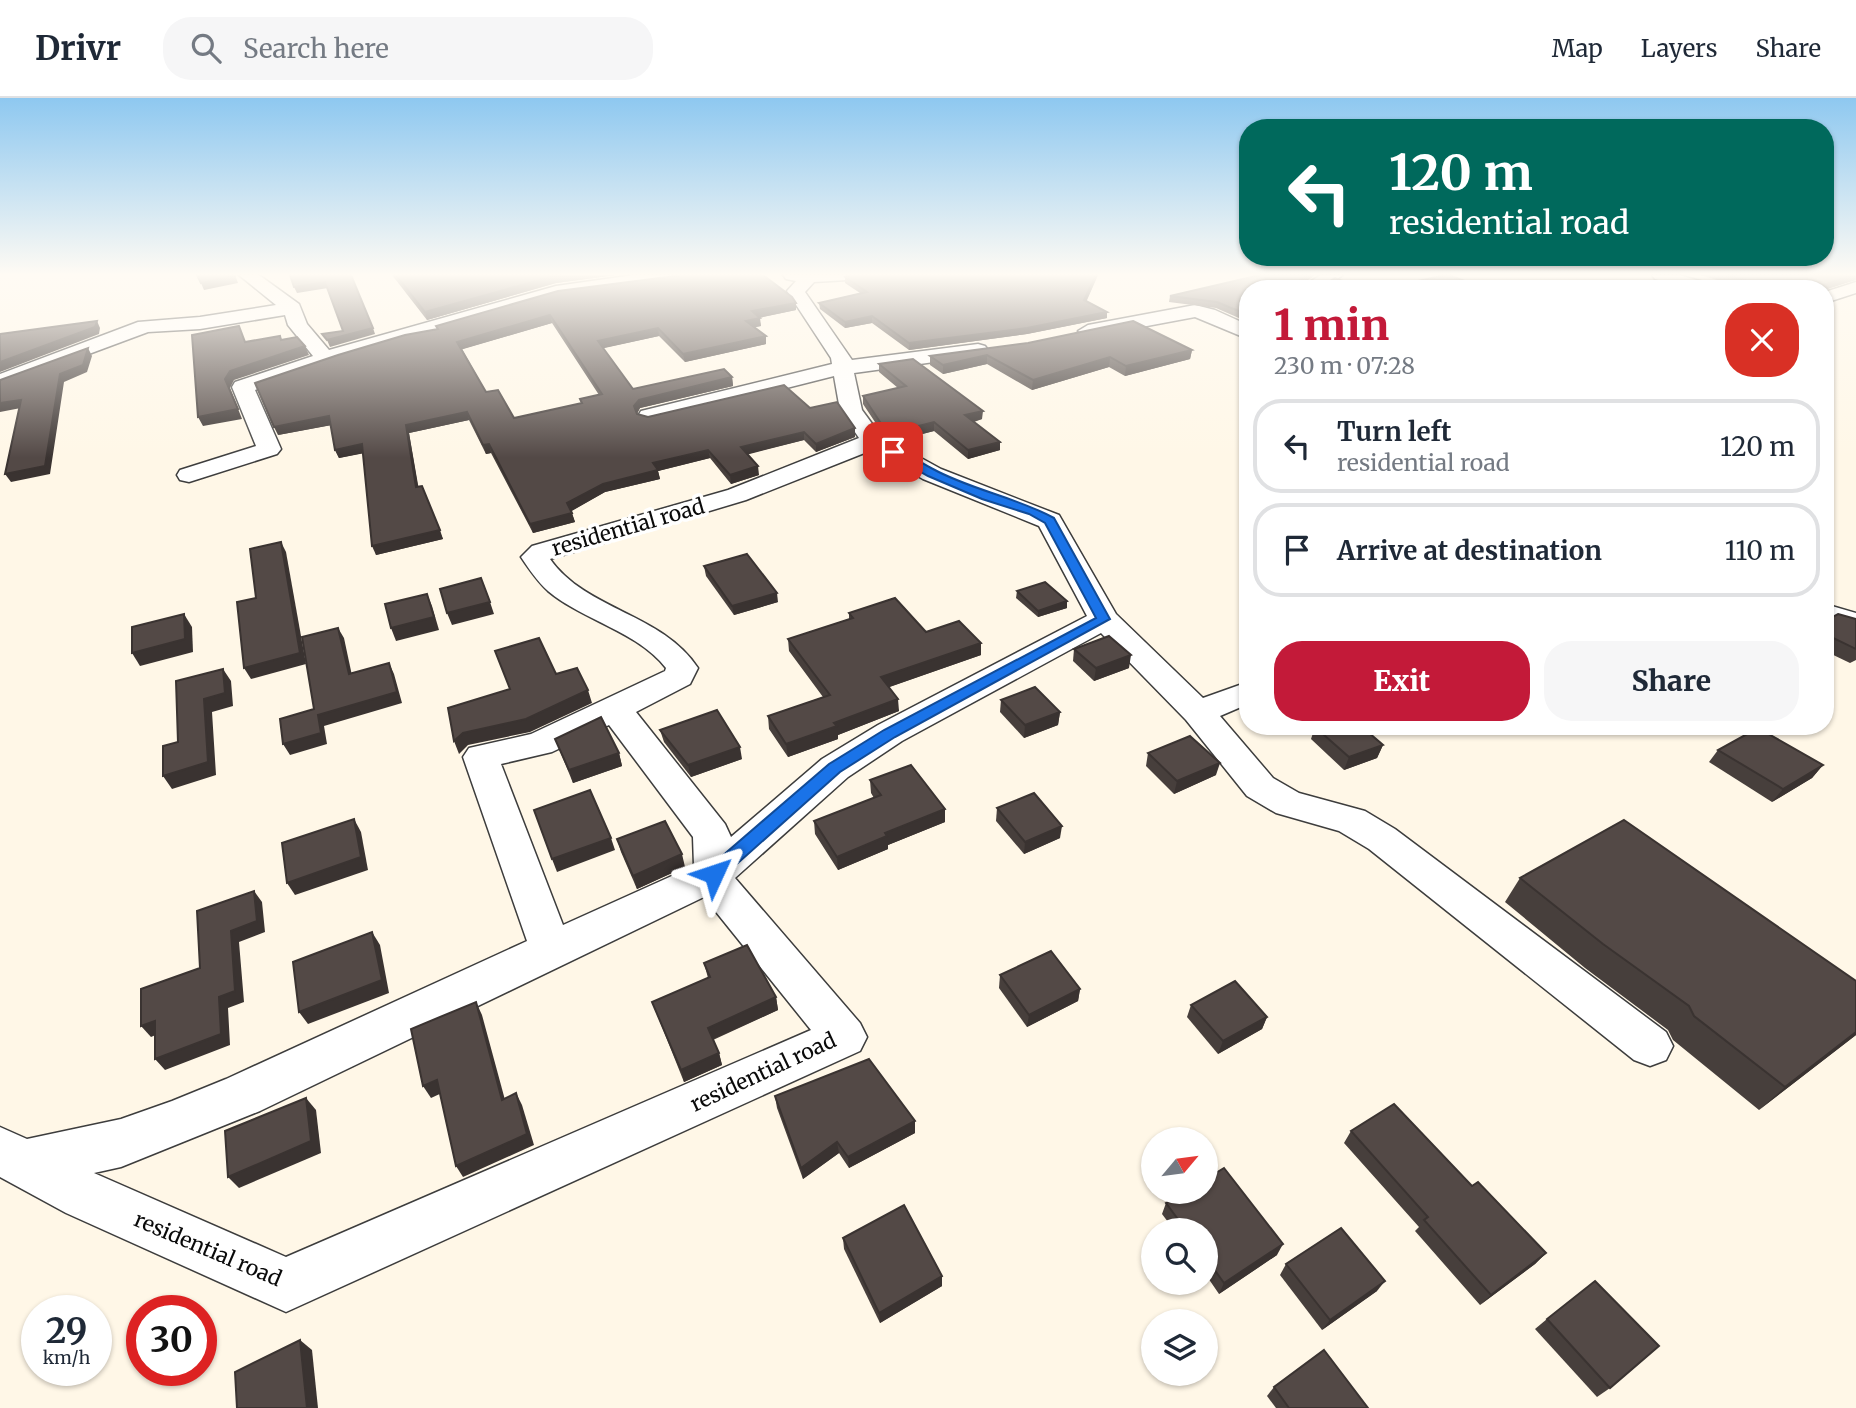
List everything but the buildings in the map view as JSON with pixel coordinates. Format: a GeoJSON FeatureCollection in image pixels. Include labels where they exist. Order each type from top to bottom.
{"type":"FeatureCollection","features":[{"type":"Feature","properties":{"kind":"street"},"geometry":{"type":"LineString","coordinates":[[0,380],[118,336]]}},
{"type":"Feature","properties":{"kind":"street"},"geometry":{"type":"LineString","coordinates":[[306,336],[323,356],[333,356]]}},
{"type":"Feature","properties":{"kind":"street"},"geometry":{"type":"LineString","coordinates":[[189,475],[269,449],[243,387],[401,336]]}},
{"type":"Feature","properties":{"kind":"street"},"geometry":{"type":"LineString","coordinates":[[826,336],[841,358],[851,410],[873,441],[932,474],[1050,521],[1104,619],[1198,712],[1260,787],[1289,804],[1352,821],[1382,839],[1650,1046]]}},
{"type":"Feature","properties":{"kind":"street"},"geometry":{"type":"LineString","coordinates":[[649,416],[842,368],[1001,347]]}},
{"type":"Feature","properties":{"kind":"street","name":"residential road"},"geometry":{"type":"LineString","coordinates":[[12,1157],[84,1195],[286,1285],[844,1037],[722,893],[714,874],[712,834],[615,709],[679,677],[682,668],[666,649],[598,610],[555,581],[539,566],[535,557],[542,552],[737,495],[873,441]]}},
{"type":"Feature","properties":{"kind":"street"},"geometry":{"type":"LineString","coordinates":[[1834,616],[1856,622]]}},
{"type":"Feature","properties":{"kind":"street"},"geometry":{"type":"LineString","coordinates":[[12,1157],[121,1143],[176,1123],[243,1095],[676,894],[714,874],[835,768],[890,733],[1104,619]]}},
{"type":"Feature","properties":{"kind":"street"},"geometry":{"type":"LineString","coordinates":[[1198,712],[1239,696]]}},
{"type":"Feature","properties":{"kind":"street"},"geometry":{"type":"LineString","coordinates":[[551,950],[481,757],[540,744],[615,709]]}},
{"type":"Feature","properties":{"kind":"route"},"geometry":{"type":"LineString","coordinates":[[714,874],[835,768],[890,733],[1104,619],[1050,521],[932,474],[893,452]]}}]}
